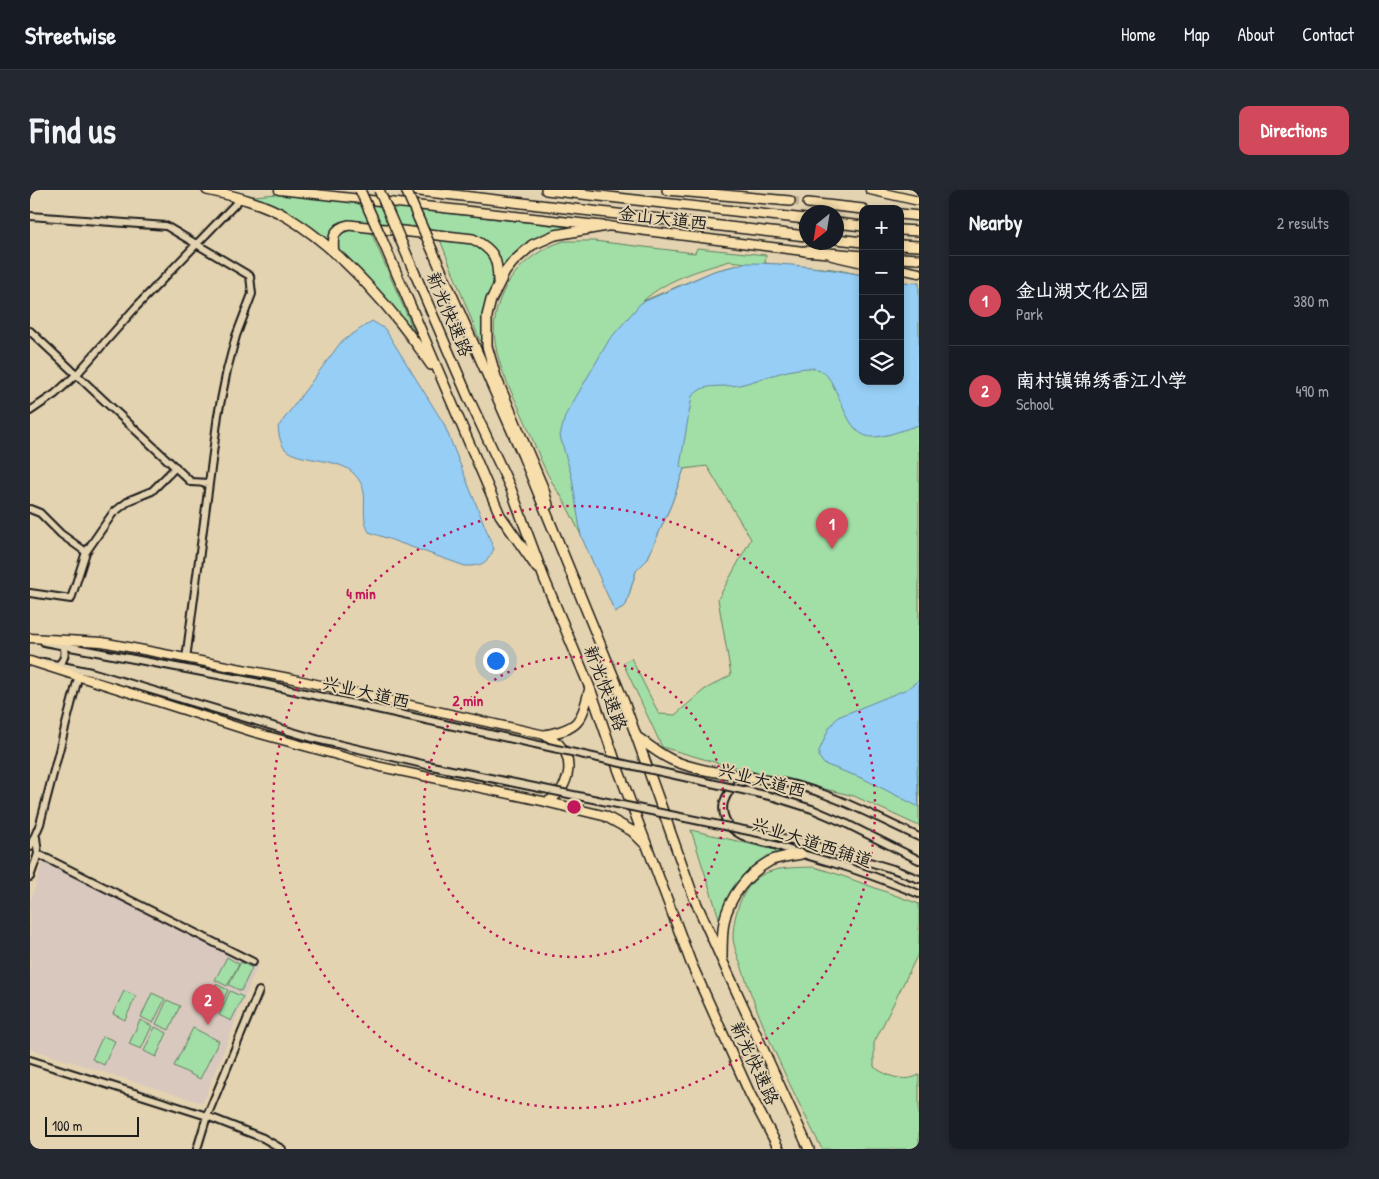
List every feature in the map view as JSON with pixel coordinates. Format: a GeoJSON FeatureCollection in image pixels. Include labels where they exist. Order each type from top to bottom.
{"type":"FeatureCollection","features":[{"type":"Feature","properties":{"kind":"highway"},"geometry":{"type":"LineString","coordinates":[[207,190],[241,198],[286,217],[334,253],[362,280],[402,325],[443,384]]}},
{"type":"Feature","properties":{"kind":"highway"},"geometry":{"type":"LineString","coordinates":[[360,190],[500,515],[544,578]]}},
{"type":"Feature","properties":{"kind":"highway","name":"新光快速路"},"geometry":{"type":"LineString","coordinates":[[379,190],[469,399],[511,489],[544,578],[590,688],[617,766],[691,963],[750,1094],[779,1149]]}},
{"type":"Feature","properties":{"kind":"highway","name":"新光快速路"},"geometry":{"type":"LineString","coordinates":[[406,190],[522,456],[624,702],[694,898],[809,1149]]}},
{"type":"Feature","properties":{"kind":"highway"},"geometry":{"type":"LineString","coordinates":[[412,190],[799,235]]}},
{"type":"Feature","properties":{"kind":"highway"},"geometry":{"type":"LineString","coordinates":[[546,190],[799,218]]}},
{"type":"Feature","properties":{"kind":"highway"},"geometry":{"type":"LineString","coordinates":[[667,190],[790,201]]}},
{"type":"Feature","properties":{"kind":"highway"},"geometry":{"type":"LineString","coordinates":[[808,203],[859,209]]}},
{"type":"Feature","properties":{"kind":"highway"},"geometry":{"type":"LineString","coordinates":[[904,214],[919,216]]}},
{"type":"Feature","properties":{"kind":"highway"},"geometry":{"type":"LineString","coordinates":[[844,224],[859,226]]}},
{"type":"Feature","properties":{"kind":"highway"},"geometry":{"type":"LineString","coordinates":[[334,253],[332,238],[335,232],[342,226],[349,225],[473,239],[493,253],[498,265],[498,284]]}},
{"type":"Feature","properties":{"kind":"highway"},"geometry":{"type":"LineString","coordinates":[[555,534],[544,490],[496,377],[487,346],[487,316],[498,284],[513,262],[532,246],[554,235],[607,226]]}},
{"type":"Feature","properties":{"kind":"highway"},"geometry":{"type":"LineString","coordinates":[[904,230],[919,231]]}},
{"type":"Feature","properties":{"kind":"highway"},"geometry":{"type":"LineString","coordinates":[[844,240],[859,242]]}},
{"type":"Feature","properties":{"kind":"highway"},"geometry":{"type":"LineString","coordinates":[[904,245],[919,246]]}},
{"type":"Feature","properties":{"kind":"highway"},"geometry":{"type":"LineString","coordinates":[[805,251],[859,260]]}},
{"type":"Feature","properties":{"kind":"highway"},"geometry":{"type":"LineString","coordinates":[[904,258],[919,259]]}},
{"type":"Feature","properties":{"kind":"highway"},"geometry":{"type":"LineString","coordinates":[[546,735],[561,732],[572,727],[579,720],[583,713],[590,688]]}},
{"type":"Feature","properties":{"kind":"highway"},"geometry":{"type":"LineString","coordinates":[[636,736],[659,753],[675,761],[754,778]]}},
{"type":"Feature","properties":{"kind":"highway"},"geometry":{"type":"LineString","coordinates":[[547,802],[605,816],[632,831],[648,846]]}},
{"type":"Feature","properties":{"kind":"highway"},"geometry":{"type":"LineString","coordinates":[[722,960],[724,922],[735,895],[742,885],[749,876],[772,860],[801,854]]}},
{"type":"Feature","properties":{"kind":"main road","name":"金山大道西"},"geometry":{"type":"LineString","coordinates":[[279,190],[607,226],[805,251]]}},
{"type":"Feature","properties":{"kind":"main road"},"geometry":{"type":"LineString","coordinates":[[870,190],[919,202]]}},
{"type":"Feature","properties":{"kind":"main road"},"geometry":{"type":"LineString","coordinates":[[904,270],[919,272]]}},
{"type":"Feature","properties":{"kind":"main road"},"geometry":{"type":"LineString","coordinates":[[30,638],[102,642],[288,678],[546,735],[558,743],[565,753],[568,763],[568,777],[564,788],[555,798],[547,802],[380,767],[253,732],[78,678],[30,661]]}},
{"type":"Feature","properties":{"kind":"street"},"geometry":{"type":"LineString","coordinates":[[30,411],[55,394],[77,374],[136,307],[241,198]]}},
{"type":"Feature","properties":{"kind":"street"},"geometry":{"type":"LineString","coordinates":[[30,216],[166,226],[250,276],[252,294],[236,336],[218,414],[186,659]]}},
{"type":"Feature","properties":{"kind":"street"},"geometry":{"type":"LineString","coordinates":[[30,331],[191,482],[209,483]]}},
{"type":"Feature","properties":{"kind":"street"},"geometry":{"type":"LineString","coordinates":[[30,593],[71,599],[86,552],[113,514],[130,500],[152,491],[176,468]]}},
{"type":"Feature","properties":{"kind":"street"},"geometry":{"type":"LineString","coordinates":[[30,509],[40,513],[61,534],[86,552]]}},
{"type":"Feature","properties":{"kind":"street","name":"兴业大道西"},"geometry":{"type":"LineString","coordinates":[[30,638],[246,680],[774,797],[812,809],[847,824],[919,860]]}},
{"type":"Feature","properties":{"kind":"street"},"geometry":{"type":"LineString","coordinates":[[58,665],[63,661],[65,651],[63,645]]}},
{"type":"Feature","properties":{"kind":"street"},"geometry":{"type":"LineString","coordinates":[[30,661],[91,672],[316,739],[418,763],[802,842],[893,869],[919,879]]}},
{"type":"Feature","properties":{"kind":"street"},"geometry":{"type":"LineString","coordinates":[[30,847],[36,834],[78,678]]}},
{"type":"Feature","properties":{"kind":"street"},"geometry":{"type":"LineString","coordinates":[[754,778],[786,783],[815,792],[871,814],[919,837]]}},
{"type":"Feature","properties":{"kind":"street","name":"兴业大道西铺道"},"geometry":{"type":"LineString","coordinates":[[754,778],[736,784],[727,794],[723,808],[726,823],[734,831],[748,838],[836,864],[919,894]]}},
{"type":"Feature","properties":{"kind":"street"},"geometry":{"type":"LineString","coordinates":[[30,877],[38,854],[36,834]]}},
{"type":"Feature","properties":{"kind":"street"},"geometry":{"type":"LineString","coordinates":[[38,854],[253,962]]}},
{"type":"Feature","properties":{"kind":"street"},"geometry":{"type":"LineString","coordinates":[[197,1149],[207,1116],[259,991]]}},
{"type":"Feature","properties":{"kind":"street"},"geometry":{"type":"LineString","coordinates":[[30,1060],[207,1116],[263,1138],[282,1149]]}},
{"type":"Feature","properties":{"kind":"shaded area"},"geometry":{"type":"Polygon","coordinates":[[[44,858],[259,962],[203,1103],[30,1049],[30,903],[44,858]]]}},
{"type":"Feature","properties":{"kind":"green space"},"geometry":{"type":"Polygon","coordinates":[[[278,194],[568,227],[543,235],[531,242],[502,270],[497,255],[490,245],[465,234],[344,222],[334,230],[328,241],[304,223],[253,196],[278,194]]]}},
{"type":"Feature","properties":{"kind":"green space"},"geometry":{"type":"Polygon","coordinates":[[[347,228],[370,230],[417,338],[340,252],[336,244],[340,232],[347,228]]]}},
{"type":"Feature","properties":{"kind":"green space"},"geometry":{"type":"Polygon","coordinates":[[[439,237],[470,243],[486,252],[492,260],[494,282],[488,300],[483,339],[480,341],[439,237]]]}},
{"type":"Feature","properties":{"kind":"green space"},"geometry":{"type":"Polygon","coordinates":[[[564,241],[594,241],[695,253],[697,248],[766,255],[765,263],[833,269],[859,274],[859,385],[904,385],[904,282],[919,283],[919,826],[854,796],[714,762],[662,747],[623,663],[631,658],[659,714],[675,715],[704,690],[731,675],[718,599],[751,539],[707,466],[684,469],[671,505],[647,560],[636,571],[626,605],[615,612],[578,528],[541,460],[503,373],[497,353],[494,324],[503,292],[511,278],[534,256],[548,247],[564,241]],[[730,261],[695,272],[662,287],[643,301],[714,271],[746,263],[730,261]]]}},
{"type":"Feature","properties":{"kind":"green space"},"geometry":{"type":"Polygon","coordinates":[[[691,830],[783,852],[763,859],[746,872],[734,887],[720,921],[691,830]]]}},
{"type":"Feature","properties":{"kind":"green space"},"geometry":{"type":"Polygon","coordinates":[[[814,867],[919,904],[919,952],[874,1043],[874,1067],[896,1077],[907,1078],[919,1075],[919,1149],[822,1149],[779,1062],[751,994],[733,938],[738,906],[750,885],[762,875],[784,868],[814,867]]]}},
{"type":"Feature","properties":{"kind":"green space"},"geometry":{"type":"Polygon","coordinates":[[[227,957],[239,964],[227,986],[215,980],[227,957]]]}},
{"type":"Feature","properties":{"kind":"green space"},"geometry":{"type":"Polygon","coordinates":[[[241,962],[252,968],[241,991],[229,985],[241,962]]]}},
{"type":"Feature","properties":{"kind":"green space"},"geometry":{"type":"Polygon","coordinates":[[[216,984],[228,990],[217,1013],[205,1007],[216,984]]]}},
{"type":"Feature","properties":{"kind":"green space"},"geometry":{"type":"Polygon","coordinates":[[[124,991],[136,996],[125,1020],[113,1014],[124,991]]]}},
{"type":"Feature","properties":{"kind":"green space"},"geometry":{"type":"Polygon","coordinates":[[[230,991],[243,997],[231,1021],[219,1015],[230,991]]]}},
{"type":"Feature","properties":{"kind":"green space"},"geometry":{"type":"Polygon","coordinates":[[[152,993],[165,999],[153,1023],[141,1017],[152,993]]]}},
{"type":"Feature","properties":{"kind":"green space"},"geometry":{"type":"Polygon","coordinates":[[[167,1000],[180,1006],[169,1030],[156,1024],[167,1000]]]}},
{"type":"Feature","properties":{"kind":"green space"},"geometry":{"type":"Polygon","coordinates":[[[140,1020],[152,1026],[141,1049],[129,1044],[140,1020]]]}},
{"type":"Feature","properties":{"kind":"green space"},"geometry":{"type":"Polygon","coordinates":[[[155,1027],[167,1033],[156,1057],[144,1051],[155,1027]]]}},
{"type":"Feature","properties":{"kind":"green space"},"geometry":{"type":"Polygon","coordinates":[[[193,1028],[219,1041],[200,1079],[174,1066],[193,1028]]]}},
{"type":"Feature","properties":{"kind":"green space"},"geometry":{"type":"Polygon","coordinates":[[[103,1036],[115,1041],[104,1065],[92,1059],[103,1036]]]}},
{"type":"Feature","properties":{"kind":"water"},"geometry":{"type":"Polygon","coordinates":[[[747,263],[805,266],[859,274],[859,385],[904,385],[904,282],[919,283],[919,425],[875,437],[864,435],[849,420],[827,376],[820,370],[812,368],[792,370],[739,385],[701,389],[692,396],[680,466],[684,469],[671,505],[647,560],[636,571],[626,605],[615,612],[581,536],[572,478],[560,436],[565,416],[609,340],[641,303],[714,271],[747,263]]]}},
{"type":"Feature","properties":{"kind":"water"},"geometry":{"type":"Polygon","coordinates":[[[372,321],[385,329],[444,424],[494,549],[483,563],[465,566],[369,532],[364,516],[362,486],[351,471],[335,464],[290,453],[282,444],[278,427],[341,342],[372,321]]]}},
{"type":"Feature","properties":{"kind":"water"},"geometry":{"type":"Polygon","coordinates":[[[919,680],[919,761],[917,770],[919,807],[864,779],[824,764],[819,757],[819,751],[829,728],[838,717],[907,689],[919,680]]]}},
{"type":"Feature","properties":{"kind":"tunnel"},"geometry":{"type":"LineString","coordinates":[[790,201],[808,203]]}},
{"type":"Feature","properties":{"kind":"place","name":"金山湖文化公园"},"geometry":{"type":"Point","coordinates":[832,549]}},
{"type":"Feature","properties":{"kind":"place","name":"南村镇锦绣香江小学"},"geometry":{"type":"Point","coordinates":[208,1025]}}]}
